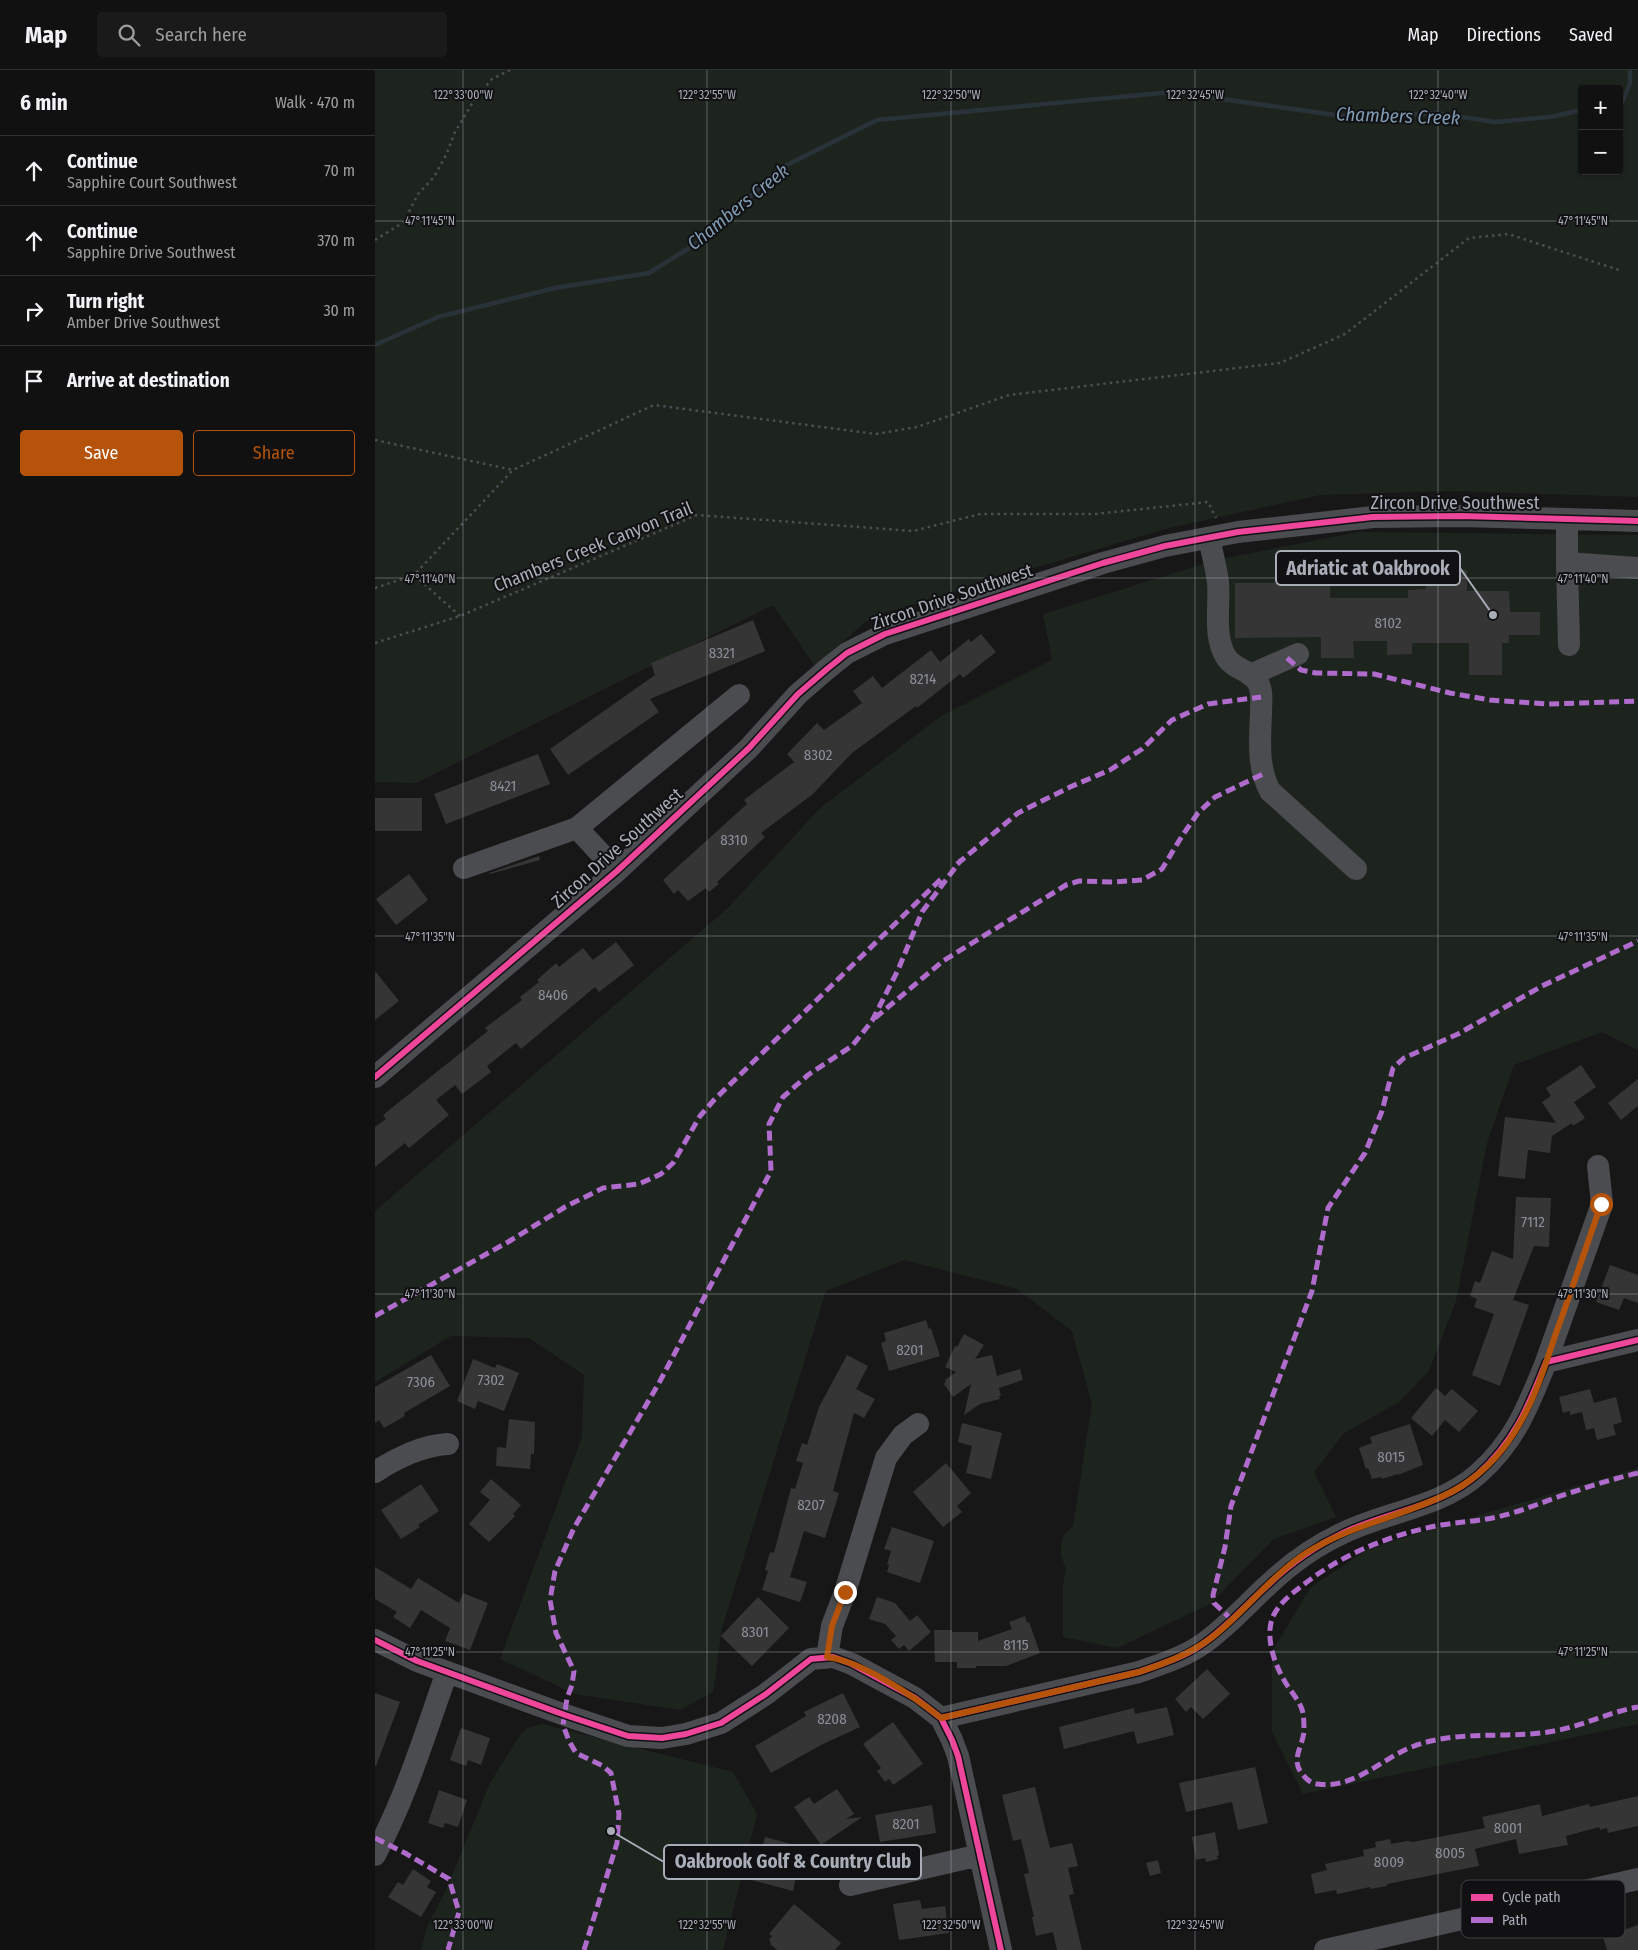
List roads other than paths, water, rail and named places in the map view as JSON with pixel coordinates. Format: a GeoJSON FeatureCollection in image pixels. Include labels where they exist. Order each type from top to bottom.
{"type":"FeatureCollection","features":[{"type":"Feature","properties":{"kind":"street","name":"Zircon Drive Southwest"},"geometry":{"type":"LineString","coordinates":[[375,1077],[617,871],[749,748],[798,694],[847,653],[885,634],[1103,563],[1165,546],[1217,536],[1373,517],[1461,516],[1638,521]]}},
{"type":"Feature","properties":{"kind":"street"},"geometry":{"type":"LineString","coordinates":[[1567,519],[1577,564],[1569,646]]}},
{"type":"Feature","properties":{"kind":"street"},"geometry":{"type":"LineString","coordinates":[[1217,536],[1220,643],[1227,658],[1237,669],[1251,675],[1258,683],[1261,697],[1260,759],[1264,779],[1270,791],[1356,869]]}},
{"type":"Feature","properties":{"kind":"street"},"geometry":{"type":"LineString","coordinates":[[1577,564],[1638,568]]}},
{"type":"Feature","properties":{"kind":"street"},"geometry":{"type":"LineString","coordinates":[[1251,675],[1298,654]]}},
{"type":"Feature","properties":{"kind":"street"},"geometry":{"type":"LineString","coordinates":[[464,868],[577,828],[739,696]]}},
{"type":"Feature","properties":{"kind":"street"},"geometry":{"type":"LineString","coordinates":[[577,828],[617,871]]}},
{"type":"Feature","properties":{"kind":"street"},"geometry":{"type":"LineString","coordinates":[[941,1718],[1139,1672],[1170,1662],[1203,1644],[1221,1630],[1267,1585],[1305,1554],[1344,1532],[1456,1490],[1477,1475],[1515,1433],[1527,1410],[1546,1362],[1601,1204],[1598,1166]]}},
{"type":"Feature","properties":{"kind":"street"},"geometry":{"type":"LineString","coordinates":[[1546,1362],[1638,1340]]}},
{"type":"Feature","properties":{"kind":"street"},"geometry":{"type":"LineString","coordinates":[[827,1657],[832,1626],[845,1592],[887,1458],[903,1435],[918,1424]]}},
{"type":"Feature","properties":{"kind":"street"},"geometry":{"type":"LineString","coordinates":[[375,1472],[416,1452],[437,1445],[449,1444]]}},
{"type":"Feature","properties":{"kind":"street"},"geometry":{"type":"LineString","coordinates":[[375,1640],[417,1661],[628,1736],[662,1738],[686,1734],[721,1723],[766,1694],[811,1659],[827,1657],[852,1664],[915,1698],[941,1718],[958,1756],[1001,1950]]}},
{"type":"Feature","properties":{"kind":"street"},"geometry":{"type":"LineString","coordinates":[[375,1855],[393,1822],[406,1791],[447,1672]]}},
{"type":"Feature","properties":{"kind":"street"},"geometry":{"type":"LineString","coordinates":[[850,1885],[979,1855]]}},
{"type":"Feature","properties":{"kind":"street"},"geometry":{"type":"LineString","coordinates":[[1625,1882],[1638,1879]]}},
{"type":"Feature","properties":{"kind":"street"},"geometry":{"type":"LineString","coordinates":[[1325,1950],[1461,1919]]}},
{"type":"Feature","properties":{"kind":"waterway","name":"Chambers Creek"},"geometry":{"type":"LineString","coordinates":[[1623,101],[1630,83],[1630,70]]}},
{"type":"Feature","properties":{"kind":"waterway","name":"Chambers Creek"},"geometry":{"type":"LineString","coordinates":[[375,345],[438,317],[555,288],[649,273],[710,235],[779,169],[877,120],[1172,92],[1349,117],[1436,113],[1495,122],[1550,117],[1578,111]]}},
{"type":"Feature","properties":{"kind":"place","name":"Adriatic at Oakbrook"},"geometry":{"type":"Point","coordinates":[1493,615]}},
{"type":"Feature","properties":{"kind":"place","name":"Oakbrook Golf & Country Club"},"geometry":{"type":"Point","coordinates":[611,1831]}}]}
